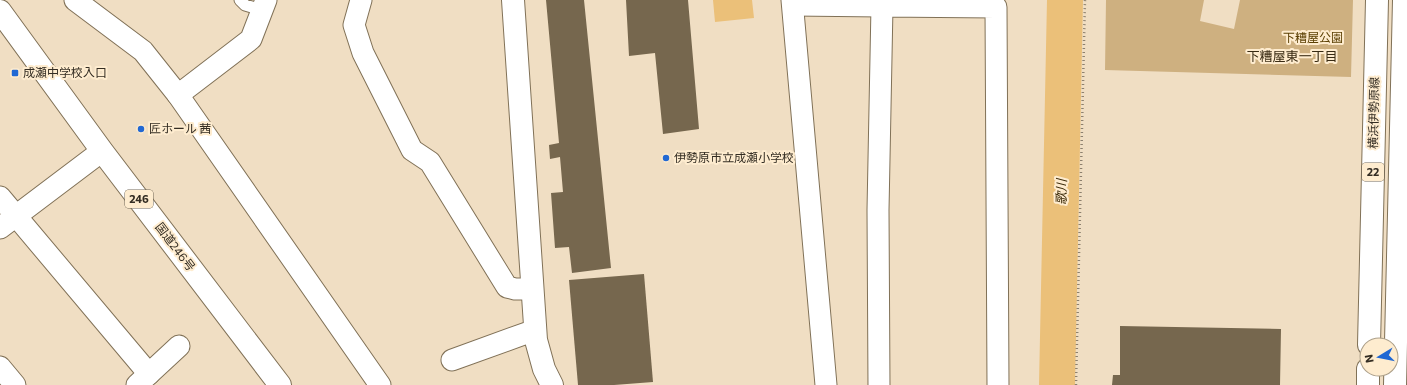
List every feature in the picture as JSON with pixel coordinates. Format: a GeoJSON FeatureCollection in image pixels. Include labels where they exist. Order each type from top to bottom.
{"type":"FeatureCollection","features":[{"type":"Feature","properties":{"kind":"main road"},"geometry":{"type":"LineString","coordinates":[[513,0],[535,330],[538,354],[552,385]]}},
{"type":"Feature","properties":{"kind":"main road","name":"横浜伊勢原線"},"geometry":{"type":"LineString","coordinates":[[1369,337],[1377,0]]}},
{"type":"Feature","properties":{"kind":"main road","name":"22"},"geometry":{"type":"LineString","coordinates":[[1395,385],[1404,0]]}},
{"type":"Feature","properties":{"kind":"main road","name":"国道246号"},"geometry":{"type":"LineString","coordinates":[[0,11],[102,151],[280,385]]}},
{"type":"Feature","properties":{"kind":"street"},"geometry":{"type":"LineString","coordinates":[[76,0],[143,51],[178,95],[380,385]]}},
{"type":"Feature","properties":{"kind":"street"},"geometry":{"type":"LineString","coordinates":[[361,0],[354,25],[364,53],[412,150],[430,162],[507,287],[515,290],[532,289]]}},
{"type":"Feature","properties":{"kind":"street"},"geometry":{"type":"LineString","coordinates":[[826,385],[792,2],[882,6],[996,7],[998,385]]}},
{"type":"Feature","properties":{"kind":"street"},"geometry":{"type":"LineString","coordinates":[[178,95],[252,39],[264,5]]}},
{"type":"Feature","properties":{"kind":"street"},"geometry":{"type":"LineString","coordinates":[[879,385],[878,210],[882,6]]}},
{"type":"Feature","properties":{"kind":"street"},"geometry":{"type":"LineString","coordinates":[[8,222],[102,151]]}},
{"type":"Feature","properties":{"kind":"street"},"geometry":{"type":"LineString","coordinates":[[0,197],[8,222],[143,380],[180,346]]}},
{"type":"Feature","properties":{"kind":"street"},"geometry":{"type":"LineString","coordinates":[[457,353],[535,330]]}},
{"type":"Feature","properties":{"kind":"street"},"geometry":{"type":"LineString","coordinates":[[0,367],[15,385]]}},
{"type":"Feature","properties":{"kind":"lane"},"geometry":{"type":"LineString","coordinates":[[240,0],[246,5],[264,5]]}},
{"type":"Feature","properties":{"kind":"path"},"geometry":{"type":"LineString","coordinates":[[1076,385],[1085,0]]}},
{"type":"Feature","properties":{"kind":"green space","name":"下糟屋公園"},"geometry":{"type":"Polygon","coordinates":[[[1106,0],[1204,0],[1200,21],[1234,29],[1240,0],[1353,0],[1351,77],[1105,70],[1106,0]]]}},
{"type":"Feature","properties":{"kind":"shaded area"},"geometry":{"type":"Polygon","coordinates":[[[713,0],[752,0],[754,18],[715,22],[713,0]]]}},
{"type":"Feature","properties":{"kind":"building"},"geometry":{"type":"Polygon","coordinates":[[[546,0],[584,0],[611,268],[572,273],[569,247],[555,248],[551,193],[563,192],[560,157],[550,159],[549,145],[559,143],[546,0]]]}},
{"type":"Feature","properties":{"kind":"building"},"geometry":{"type":"Polygon","coordinates":[[[626,0],[688,0],[699,129],[663,134],[655,53],[629,56],[626,0]]]}},
{"type":"Feature","properties":{"kind":"building"},"geometry":{"type":"Polygon","coordinates":[[[644,274],[653,382],[614,385],[578,385],[569,280],[644,274]]]}},
{"type":"Feature","properties":{"kind":"building"},"geometry":{"type":"Polygon","coordinates":[[[1120,326],[1281,329],[1280,385],[1112,385],[1113,375],[1120,375],[1120,326]]]}},
{"type":"Feature","properties":{"kind":"waterway","name":"歌川"},"geometry":{"type":"LineString","coordinates":[[1057,385],[1065,0]]}},
{"type":"Feature","properties":{"kind":"place","name":"成瀬中学校入口"},"geometry":{"type":"Point","coordinates":[15,73]}},
{"type":"Feature","properties":{"kind":"place","name":"匠ホール 茜"},"geometry":{"type":"Point","coordinates":[141,129]}},
{"type":"Feature","properties":{"kind":"place","name":"伊勢原市立成瀬小学校"},"geometry":{"type":"Point","coordinates":[666,158]}},
{"type":"Feature","properties":{"kind":"district","name":"下糟屋東一丁目"},"geometry":{"type":"Point","coordinates":[1292,56]}}]}
